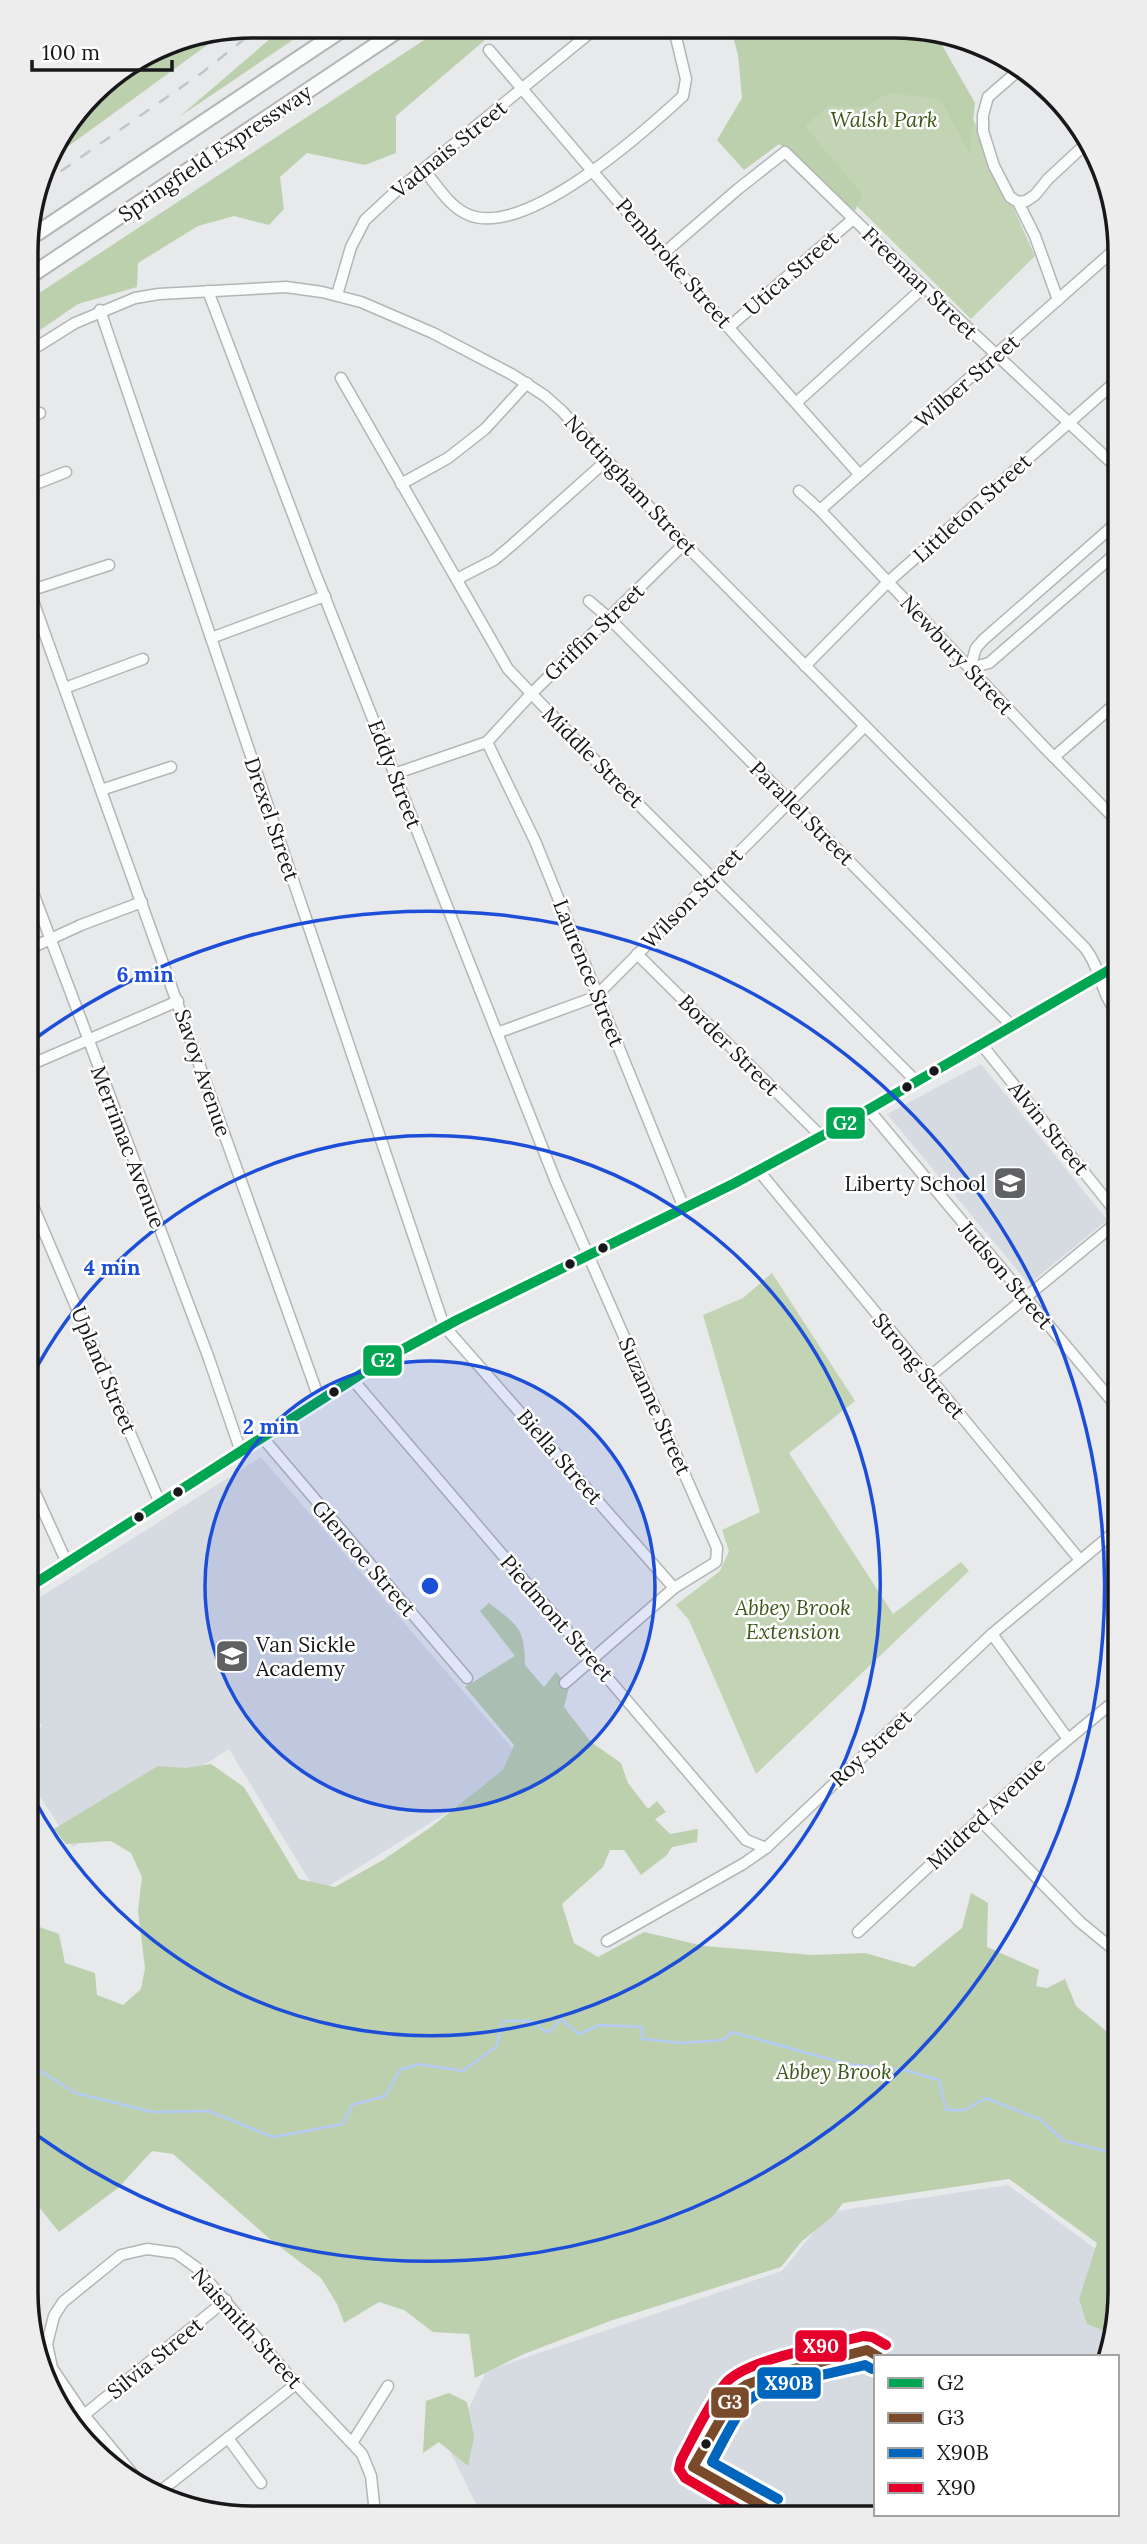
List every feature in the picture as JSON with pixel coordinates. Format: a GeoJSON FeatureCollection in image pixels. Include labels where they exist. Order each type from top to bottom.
{"type":"FeatureCollection","features":[{"type":"Feature","properties":{"kind":"highway","name":"Springfield Expressway"},"geometry":{"type":"LineString","coordinates":[[40,231],[327,39]]}},
{"type":"Feature","properties":{"kind":"highway","name":"Springfield Expressway"},"geometry":{"type":"LineString","coordinates":[[39,270],[385,39]]}},
{"type":"Feature","properties":{"kind":"main road"},"geometry":{"type":"LineString","coordinates":[[38,1582],[262,1437],[444,1326],[758,1170],[869,1110],[1108,972]]}},
{"type":"Feature","properties":{"kind":"street","name":"Vadnais Street"},"geometry":{"type":"LineString","coordinates":[[337,295],[351,247],[365,220],[584,38]]}},
{"type":"Feature","properties":{"kind":"street"},"geometry":{"type":"LineString","coordinates":[[424,170],[455,207],[472,216],[485,218],[522,211],[554,197],[593,170],[683,96],[686,79],[676,38]]}},
{"type":"Feature","properties":{"kind":"street","name":"Pembroke Street"},"geometry":{"type":"LineString","coordinates":[[489,50],[663,254],[859,474]]}},
{"type":"Feature","properties":{"kind":"street"},"geometry":{"type":"LineString","coordinates":[[1013,75],[988,97],[982,123],[993,166],[1010,197],[1018,202],[1035,236],[1059,300]]}},
{"type":"Feature","properties":{"kind":"street"},"geometry":{"type":"LineString","coordinates":[[1018,202],[1026,201],[1035,195],[1081,148]]}},
{"type":"Feature","properties":{"kind":"street","name":"Freeman Street"},"geometry":{"type":"LineString","coordinates":[[663,254],[738,188],[785,152],[1108,459]]}},
{"type":"Feature","properties":{"kind":"street","name":"Utica Street"},"geometry":{"type":"LineString","coordinates":[[729,327],[853,219]]}},
{"type":"Feature","properties":{"kind":"street","name":"Wilber Street"},"geometry":{"type":"LineString","coordinates":[[820,510],[1108,256]]}},
{"type":"Feature","properties":{"kind":"street","name":"Nottingham Street"},"geometry":{"type":"LineString","coordinates":[[39,346],[100,310],[135,298],[159,293],[286,287],[337,295],[371,306],[433,333],[527,383],[562,411],[684,544],[1086,948],[1108,999]]}},
{"type":"Feature","properties":{"kind":"street"},"geometry":{"type":"LineString","coordinates":[[797,402],[924,287]]}},
{"type":"Feature","properties":{"kind":"street","name":"Eddy Street"},"geometry":{"type":"LineString","coordinates":[[208,291],[394,774],[556,1182],[589,1254]]}},
{"type":"Feature","properties":{"kind":"street","name":"Drexel Street"},"geometry":{"type":"LineString","coordinates":[[100,310],[444,1326]]}},
{"type":"Feature","properties":{"kind":"street","name":"Middle Street"},"geometry":{"type":"LineString","coordinates":[[341,378],[508,668],[917,1082]]}},
{"type":"Feature","properties":{"kind":"street"},"geometry":{"type":"LineString","coordinates":[[401,484],[448,458],[467,444],[485,429],[527,383]]}},
{"type":"Feature","properties":{"kind":"street","name":"Littleton Street"},"geometry":{"type":"LineString","coordinates":[[805,666],[888,582],[1108,388]]}},
{"type":"Feature","properties":{"kind":"street"},"geometry":{"type":"LineString","coordinates":[[457,579],[494,560],[607,460]]}},
{"type":"Feature","properties":{"kind":"street"},"geometry":{"type":"LineString","coordinates":[[39,483],[66,472]]}},
{"type":"Feature","properties":{"kind":"street","name":"Newbury Street"},"geometry":{"type":"LineString","coordinates":[[799,491],[1108,812]]}},
{"type":"Feature","properties":{"kind":"street"},"geometry":{"type":"LineString","coordinates":[[970,668],[976,648],[983,640],[1108,530]]}},
{"type":"Feature","properties":{"kind":"street","name":"Griffin Street"},"geometry":{"type":"LineString","coordinates":[[394,774],[487,742],[531,694],[684,544]]}},
{"type":"Feature","properties":{"kind":"street"},"geometry":{"type":"LineString","coordinates":[[970,668],[989,663],[1108,560]]}},
{"type":"Feature","properties":{"kind":"street"},"geometry":{"type":"LineString","coordinates":[[39,586],[109,565]]}},
{"type":"Feature","properties":{"kind":"street"},"geometry":{"type":"LineString","coordinates":[[1056,578],[1069,594]]}},
{"type":"Feature","properties":{"kind":"street"},"geometry":{"type":"LineString","coordinates":[[1042,590],[1055,606]]}},
{"type":"Feature","properties":{"kind":"street"},"geometry":{"type":"LineString","coordinates":[[212,638],[324,596]]}},
{"type":"Feature","properties":{"kind":"street","name":"Parallel Street"},"geometry":{"type":"LineString","coordinates":[[589,601],[609,618],[1013,1027]]}},
{"type":"Feature","properties":{"kind":"street","name":"Savoy Avenue"},"geometry":{"type":"LineString","coordinates":[[39,616],[320,1401]]}},
{"type":"Feature","properties":{"kind":"street"},"geometry":{"type":"LineString","coordinates":[[65,688],[143,659]]}},
{"type":"Feature","properties":{"kind":"street"},"geometry":{"type":"LineString","coordinates":[[1054,757],[1108,710]]}},
{"type":"Feature","properties":{"kind":"street","name":"Wilson Street"},"geometry":{"type":"LineString","coordinates":[[497,1033],[597,995],[865,726]]}},
{"type":"Feature","properties":{"kind":"street","name":"Laurence Street"},"geometry":{"type":"LineString","coordinates":[[487,742],[535,841],[684,1208]]}},
{"type":"Feature","properties":{"kind":"street"},"geometry":{"type":"LineString","coordinates":[[101,790],[171,767]]}},
{"type":"Feature","properties":{"kind":"street"},"geometry":{"type":"LineString","coordinates":[[39,945],[142,902]]}},
{"type":"Feature","properties":{"kind":"street","name":"Merrimac Avenue"},"geometry":{"type":"LineString","coordinates":[[39,908],[208,1356],[241,1452]]}},
{"type":"Feature","properties":{"kind":"street","name":"Border Street"},"geometry":{"type":"LineString","coordinates":[[637,954],[821,1136]]}},
{"type":"Feature","properties":{"kind":"street"},"geometry":{"type":"LineString","coordinates":[[39,1061],[178,1001]]}},
{"type":"Feature","properties":{"kind":"street","name":"Alvin Street"},"geometry":{"type":"LineString","coordinates":[[982,1045],[1108,1202]]}},
{"type":"Feature","properties":{"kind":"street","name":"Judson Street"},"geometry":{"type":"LineString","coordinates":[[869,1110],[1108,1396]]}},
{"type":"Feature","properties":{"kind":"street","name":"Strong Street"},"geometry":{"type":"LineString","coordinates":[[758,1170],[1080,1560]]}},
{"type":"Feature","properties":{"kind":"street","name":"Upland Street"},"geometry":{"type":"LineString","coordinates":[[39,1219],[160,1503]]}},
{"type":"Feature","properties":{"kind":"street"},"geometry":{"type":"LineString","coordinates":[[929,1377],[1108,1230]]}},
{"type":"Feature","properties":{"kind":"street","name":"Suzanne Street"},"geometry":{"type":"LineString","coordinates":[[589,1254],[717,1548],[716,1562],[674,1588]]}},
{"type":"Feature","properties":{"kind":"street","name":"Biella Street"},"geometry":{"type":"LineString","coordinates":[[444,1326],[674,1588]]}},
{"type":"Feature","properties":{"kind":"street","name":"Piedmont Street"},"geometry":{"type":"LineString","coordinates":[[353,1380],[746,1840],[766,1848]]}},
{"type":"Feature","properties":{"kind":"street","name":"Glencoe Street"},"geometry":{"type":"LineString","coordinates":[[262,1437],[467,1678]]}},
{"type":"Feature","properties":{"kind":"street"},"geometry":{"type":"LineString","coordinates":[[38,1500],[67,1563]]}},
{"type":"Feature","properties":{"kind":"street","name":"Roy Street"},"geometry":{"type":"LineString","coordinates":[[607,1941],[743,1864],[766,1848],[992,1634],[1108,1537]]}},
{"type":"Feature","properties":{"kind":"street"},"geometry":{"type":"LineString","coordinates":[[565,1684],[674,1588]]}},
{"type":"Feature","properties":{"kind":"street"},"geometry":{"type":"LineString","coordinates":[[992,1634],[1068,1739]]}},
{"type":"Feature","properties":{"kind":"street","name":"Mildred Avenue"},"geometry":{"type":"LineString","coordinates":[[858,1932],[1068,1739],[1108,1709]]}},
{"type":"Feature","properties":{"kind":"street"},"geometry":{"type":"LineString","coordinates":[[979,1819],[1080,1922],[1108,1945]]}},
{"type":"Feature","properties":{"kind":"street","name":"Naismith Street"},"geometry":{"type":"LineString","coordinates":[[50,2359],[47,2344],[54,2316],[63,2302],[121,2255],[146,2249],[176,2253],[197,2268],[296,2384],[362,2454],[371,2476],[374,2506]]}},
{"type":"Feature","properties":{"kind":"street","name":"Silvia Street"},"geometry":{"type":"LineString","coordinates":[[84,2416],[226,2300]]}},
{"type":"Feature","properties":{"kind":"street","name":"Naismith Street"},"geometry":{"type":"LineString","coordinates":[[55,2372],[84,2416],[121,2460]]}},
{"type":"Feature","properties":{"kind":"street"},"geometry":{"type":"LineString","coordinates":[[166,2487],[296,2384]]}},
{"type":"Feature","properties":{"kind":"street"},"geometry":{"type":"LineString","coordinates":[[352,2443],[388,2386]]}},
{"type":"Feature","properties":{"kind":"street"},"geometry":{"type":"LineString","coordinates":[[228,2438],[261,2483]]}},
{"type":"Feature","properties":{"kind":"shaded area","name":"Liberty School"},"geometry":{"type":"Polygon","coordinates":[[[981,1064],[1107,1220],[1029,1284],[887,1114],[981,1064]]]}},
{"type":"Feature","properties":{"kind":"shaded area","name":"Van Sickle Academy"},"geometry":{"type":"Polygon","coordinates":[[[261,1457],[526,1764],[317,1893],[229,1749],[73,1847],[38,1794],[38,1729],[42,1726],[38,1720],[38,1598],[261,1457]]]}},
{"type":"Feature","properties":{"kind":"shaded area"},"geometry":{"type":"Polygon","coordinates":[[[1008,2185],[1096,2249],[1108,2304],[1098,2355],[874,2355],[874,2506],[477,2506],[450,2451],[486,2371],[782,2271],[830,2212],[1008,2185]]]}},
{"type":"Feature","properties":{"kind":"green space"},"geometry":{"type":"Polygon","coordinates":[[[733,38],[894,38],[943,45],[975,103],[970,154],[940,99],[889,93],[865,107],[829,106],[805,126],[862,194],[855,211],[779,144],[744,170],[717,140],[742,98],[738,55],[733,38]]]}},
{"type":"Feature","properties":{"kind":"green space"},"geometry":{"type":"Polygon","coordinates":[[[270,39],[294,39],[179,117],[270,39]]]}},
{"type":"Feature","properties":{"kind":"green space"},"geometry":{"type":"Polygon","coordinates":[[[426,39],[487,39],[396,116],[396,153],[365,165],[307,153],[280,177],[284,209],[269,225],[234,216],[198,226],[138,263],[137,287],[78,304],[39,331],[39,293],[426,39]]]}},
{"type":"Feature","properties":{"kind":"green space","name":"Walsh Park"},"geometry":{"type":"Polygon","coordinates":[[[909,39],[939,44],[1035,256],[971,319],[749,99],[909,39]]]}},
{"type":"Feature","properties":{"kind":"green space"},"geometry":{"type":"Polygon","coordinates":[[[209,43],[65,148],[92,111],[122,83],[145,67],[171,55],[209,43]]]}},
{"type":"Feature","properties":{"kind":"green space","name":"Abbey Brook Extension"},"geometry":{"type":"Polygon","coordinates":[[[772,1273],[855,1401],[789,1453],[893,1614],[961,1562],[969,1571],[756,1774],[689,1620],[676,1605],[720,1571],[729,1551],[722,1530],[760,1512],[703,1315],[743,1298],[772,1273]]]}},
{"type":"Feature","properties":{"kind":"green space"},"geometry":{"type":"Polygon","coordinates":[[[489,1603],[513,1622],[521,1634],[525,1665],[544,1687],[556,1672],[569,1687],[564,1707],[591,1742],[621,1763],[628,1783],[648,1809],[657,1801],[666,1812],[655,1819],[670,1834],[698,1829],[697,1842],[672,1847],[667,1855],[641,1875],[624,1850],[610,1850],[603,1867],[562,1904],[574,1943],[598,1957],[644,1932],[704,1946],[812,1955],[865,1953],[914,1967],[962,1928],[971,1893],[988,1903],[987,1947],[1039,1970],[1036,1986],[1047,1988],[1065,1979],[1076,2006],[1108,2033],[1108,2305],[1104,2331],[1087,2324],[1079,2299],[1097,2243],[1009,2179],[843,2203],[832,2217],[802,2241],[781,2267],[610,2321],[524,2354],[475,2378],[469,2334],[433,2332],[404,2310],[379,2302],[344,2323],[337,2304],[321,2278],[271,2240],[173,2154],[152,2151],[118,2188],[59,2232],[38,2206],[38,1927],[59,1934],[65,1963],[95,1973],[97,1995],[123,2005],[141,1989],[145,1968],[138,1911],[142,1877],[131,1853],[111,1841],[66,1844],[54,1829],[158,1766],[185,1768],[211,1764],[244,1787],[299,1879],[335,1887],[383,1860],[431,1827],[503,1770],[514,1745],[465,1687],[515,1656],[480,1611],[489,1603]]]}},
{"type":"Feature","properties":{"kind":"green space"},"geometry":{"type":"Polygon","coordinates":[[[449,2393],[467,2402],[474,2437],[468,2466],[439,2442],[423,2453],[426,2401],[449,2393]]]}},
{"type":"Feature","properties":{"kind":"waterway","name":"Abbey Brook"},"geometry":{"type":"LineString","coordinates":[[38,2069],[75,2093],[153,2112],[209,2111],[273,2137],[343,2124],[352,2105],[385,2096],[400,2070],[419,2064],[463,2071],[496,2047],[503,2021],[531,2021],[548,2033],[561,2019],[579,2034],[600,2025],[642,2027],[642,2039],[682,2043],[723,2040],[732,2032],[847,2064],[905,2070],[939,2080],[946,2110],[965,2110],[986,2098],[1041,2120],[1064,2141],[1108,2152]]}},
{"type":"Feature","properties":{"kind":"railway"},"geometry":{"type":"LineString","coordinates":[[53,177],[203,72],[245,39]]}},
{"type":"Feature","properties":{"kind":"transit line","name":"G2"},"geometry":{"type":"LineString","coordinates":[[38,1581],[383,1360],[457,1320],[735,1183],[833,1130],[1108,971]]}},
{"type":"Feature","properties":{"kind":"transit line","name":"X90"},"geometry":{"type":"LineString","coordinates":[[733,2506],[685,2478],[679,2469],[702,2421],[725,2384],[735,2375],[769,2360],[863,2336],[872,2337],[886,2345]]}},
{"type":"Feature","properties":{"kind":"transit line","name":"G3"},"geometry":{"type":"LineString","coordinates":[[762,2506],[693,2467],[736,2392],[746,2385],[778,2373],[867,2350],[876,2355]]}},
{"type":"Feature","properties":{"kind":"transit line","name":"X90B"},"geometry":{"type":"LineString","coordinates":[[778,2499],[712,2462],[745,2405],[758,2394],[787,2384],[865,2365],[872,2369]]}},
{"type":"Feature","properties":{"kind":"place","name":"Liberty School"},"geometry":{"type":"Point","coordinates":[1010,1183]}},
{"type":"Feature","properties":{"kind":"place","name":"Van Sickle Academy"},"geometry":{"type":"Point","coordinates":[232,1656]}}]}
